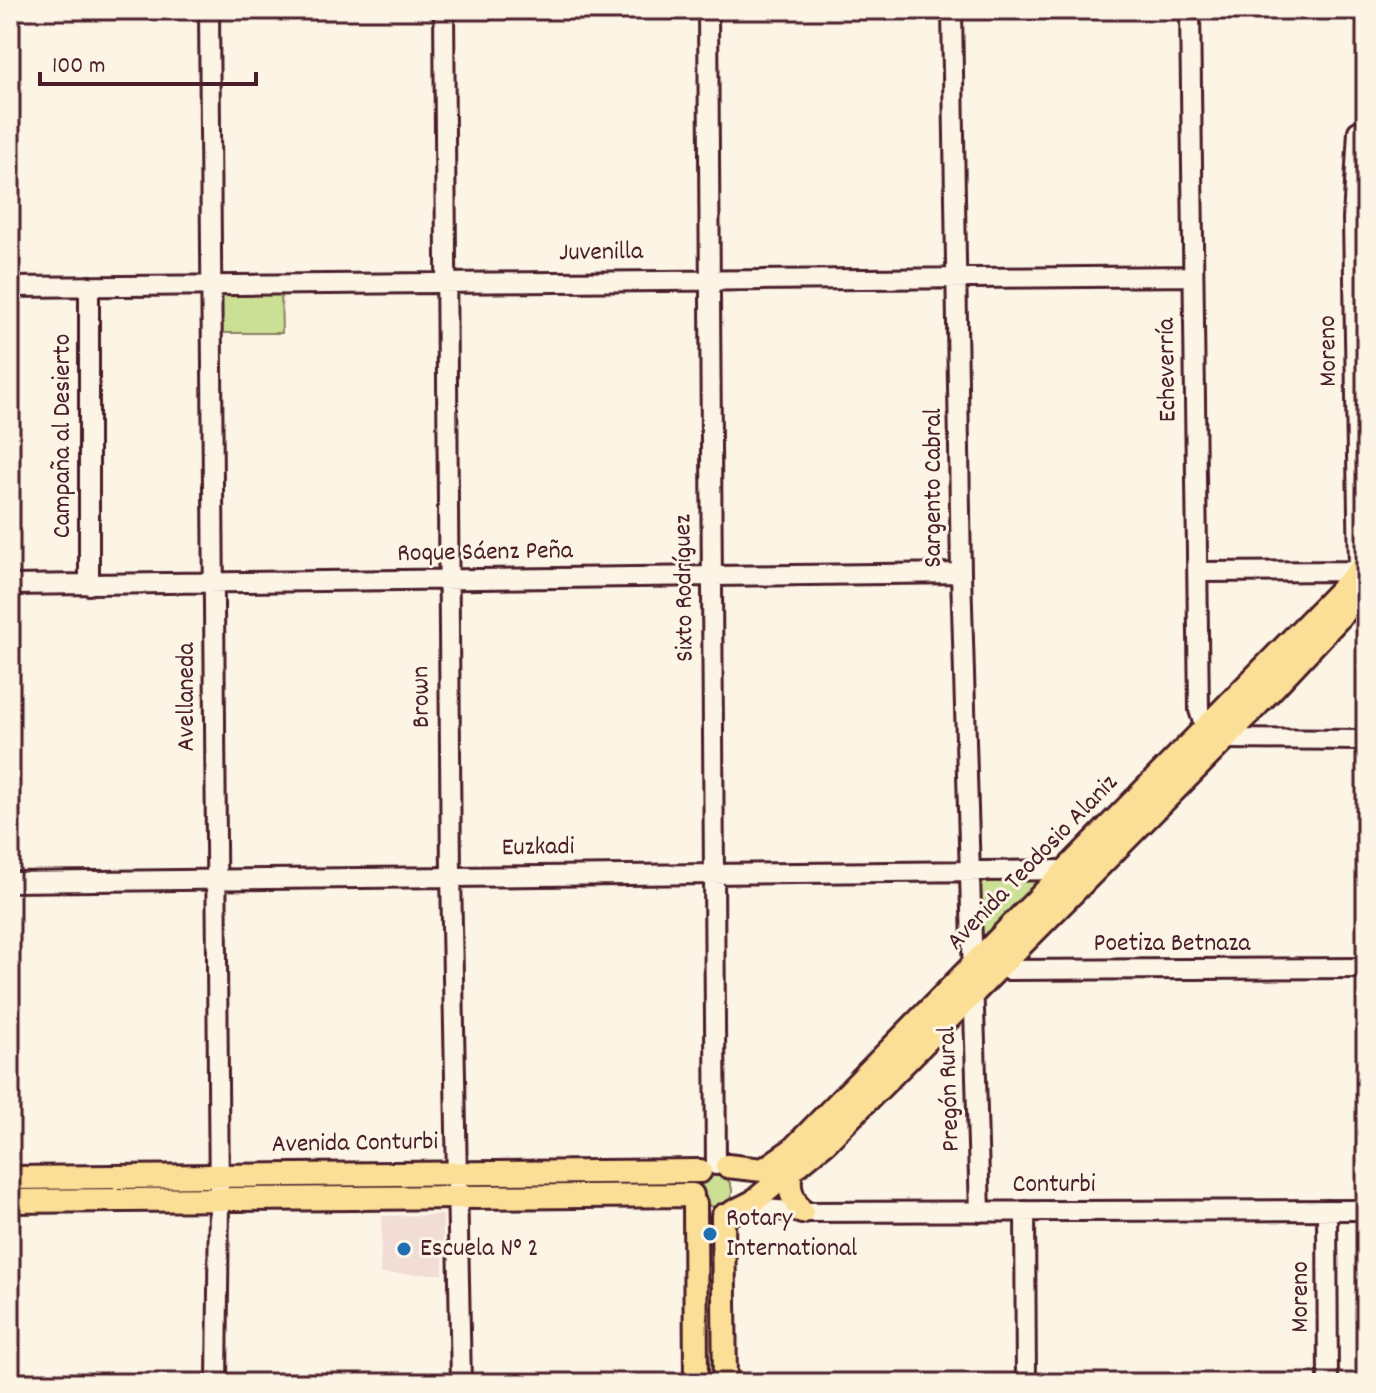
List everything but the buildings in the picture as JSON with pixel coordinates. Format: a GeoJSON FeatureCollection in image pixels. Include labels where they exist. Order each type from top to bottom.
{"type":"FeatureCollection","features":[{"type":"Feature","properties":{"kind":"main road","name":"Avenida Teodosio Alaniz"},"geometry":{"type":"LineString","coordinates":[[733,1212],[790,1172],[985,962],[1215,733],[1364,576]]}},
{"type":"Feature","properties":{"kind":"main road","name":"Avenida Teodosio Alaniz"},"geometry":{"type":"LineString","coordinates":[[721,1168],[772,1167],[859,1095],[973,992],[985,962],[1066,870],[1215,733]]}},
{"type":"Feature","properties":{"kind":"main road"},"geometry":{"type":"LineString","coordinates":[[795,1211],[790,1172],[799,1143]]}},
{"type":"Feature","properties":{"kind":"main road","name":"Avenida Conturbi"},"geometry":{"type":"LineString","coordinates":[[10,1178],[721,1168]]}},
{"type":"Feature","properties":{"kind":"main road"},"geometry":{"type":"LineString","coordinates":[[696,1383],[693,1182],[721,1168],[742,1183],[742,1199],[733,1212],[725,1383]]}},
{"type":"Feature","properties":{"kind":"main road","name":"Avenida Conturbi"},"geometry":{"type":"LineString","coordinates":[[10,1201],[693,1200]]}},
{"type":"Feature","properties":{"kind":"main road"},"geometry":{"type":"LineString","coordinates":[[693,1200],[710,1216],[733,1212]]}},
{"type":"Feature","properties":{"kind":"street","name":"Avellaneda"},"geometry":{"type":"LineString","coordinates":[[209,10],[214,880],[219,1174],[217,1383]]}},
{"type":"Feature","properties":{"kind":"street","name":"Brown"},"geometry":{"type":"LineString","coordinates":[[444,10],[447,580],[461,1383]]}},
{"type":"Feature","properties":{"kind":"street","name":"Sixto Rodríguez"},"geometry":{"type":"LineString","coordinates":[[708,10],[714,873],[721,1168]]}},
{"type":"Feature","properties":{"kind":"street","name":"Sargento Cabral"},"geometry":{"type":"LineString","coordinates":[[952,10],[968,871],[985,962]]}},
{"type":"Feature","properties":{"kind":"street","name":"Echeverría"},"geometry":{"type":"LineString","coordinates":[[1190,10],[1199,710],[1215,733]]}},
{"type":"Feature","properties":{"kind":"street","name":"Moreno"},"geometry":{"type":"LineString","coordinates":[[1358,131],[1353,219],[1364,576]]}},
{"type":"Feature","properties":{"kind":"street","name":"Juvenilla"},"geometry":{"type":"LineString","coordinates":[[10,287],[708,278],[1192,276]]}},
{"type":"Feature","properties":{"kind":"street","name":"Campaña al Desierto"},"geometry":{"type":"LineString","coordinates":[[89,286],[89,585]]}},
{"type":"Feature","properties":{"kind":"street"},"geometry":{"type":"LineString","coordinates":[[1198,572],[1364,576]]}},
{"type":"Feature","properties":{"kind":"street","name":"Roque Sáenz Peña"},"geometry":{"type":"LineString","coordinates":[[10,585],[961,573]]}},
{"type":"Feature","properties":{"kind":"street"},"geometry":{"type":"LineString","coordinates":[[1215,733],[1366,740]]}},
{"type":"Feature","properties":{"kind":"street","name":"Euzkadi"},"geometry":{"type":"LineString","coordinates":[[10,882],[1066,870]]}},
{"type":"Feature","properties":{"kind":"street","name":"Poetiza Betnaza"},"geometry":{"type":"LineString","coordinates":[[985,962],[1008,970],[1366,968]]}},
{"type":"Feature","properties":{"kind":"street","name":"Pregón Rural"},"geometry":{"type":"LineString","coordinates":[[973,992],[980,1212]]}},
{"type":"Feature","properties":{"kind":"street"},"geometry":{"type":"LineString","coordinates":[[721,1168],[766,1191],[795,1211]]}},
{"type":"Feature","properties":{"kind":"street","name":"Moreno"},"geometry":{"type":"LineString","coordinates":[[1327,1210],[1328,1383]]}},
{"type":"Feature","properties":{"kind":"street","name":"Conturbi"},"geometry":{"type":"LineString","coordinates":[[733,1212],[1366,1210]]}},
{"type":"Feature","properties":{"kind":"street"},"geometry":{"type":"LineString","coordinates":[[1025,1211],[1026,1383]]}},
{"type":"Feature","properties":{"kind":"shaded area"},"geometry":{"type":"Polygon","coordinates":[[[443,1215],[443,1274],[380,1274],[382,1216],[443,1215]]]}},
{"type":"Feature","properties":{"kind":"green space"},"geometry":{"type":"Polygon","coordinates":[[[220,291],[281,291],[282,333],[220,333],[220,291]]]}},
{"type":"Feature","properties":{"kind":"green space"},"geometry":{"type":"Polygon","coordinates":[[[979,880],[1040,881],[1041,889],[982,948],[976,942],[979,880]]]}},
{"type":"Feature","properties":{"kind":"green space"},"geometry":{"type":"Polygon","coordinates":[[[716,1175],[727,1180],[732,1191],[727,1202],[716,1207],[705,1202],[700,1191],[705,1180],[716,1175]]]}},
{"type":"Feature","properties":{"kind":"green space"},"geometry":{"type":"Polygon","coordinates":[[[702,1224],[717,1224],[716,1383],[701,1383],[702,1224]]]}},
{"type":"Feature","properties":{"kind":"place","name":"Rotary International"},"geometry":{"type":"Point","coordinates":[710,1234]}},
{"type":"Feature","properties":{"kind":"place","name":"Escuela N° 2"},"geometry":{"type":"Point","coordinates":[404,1249]}}]}
